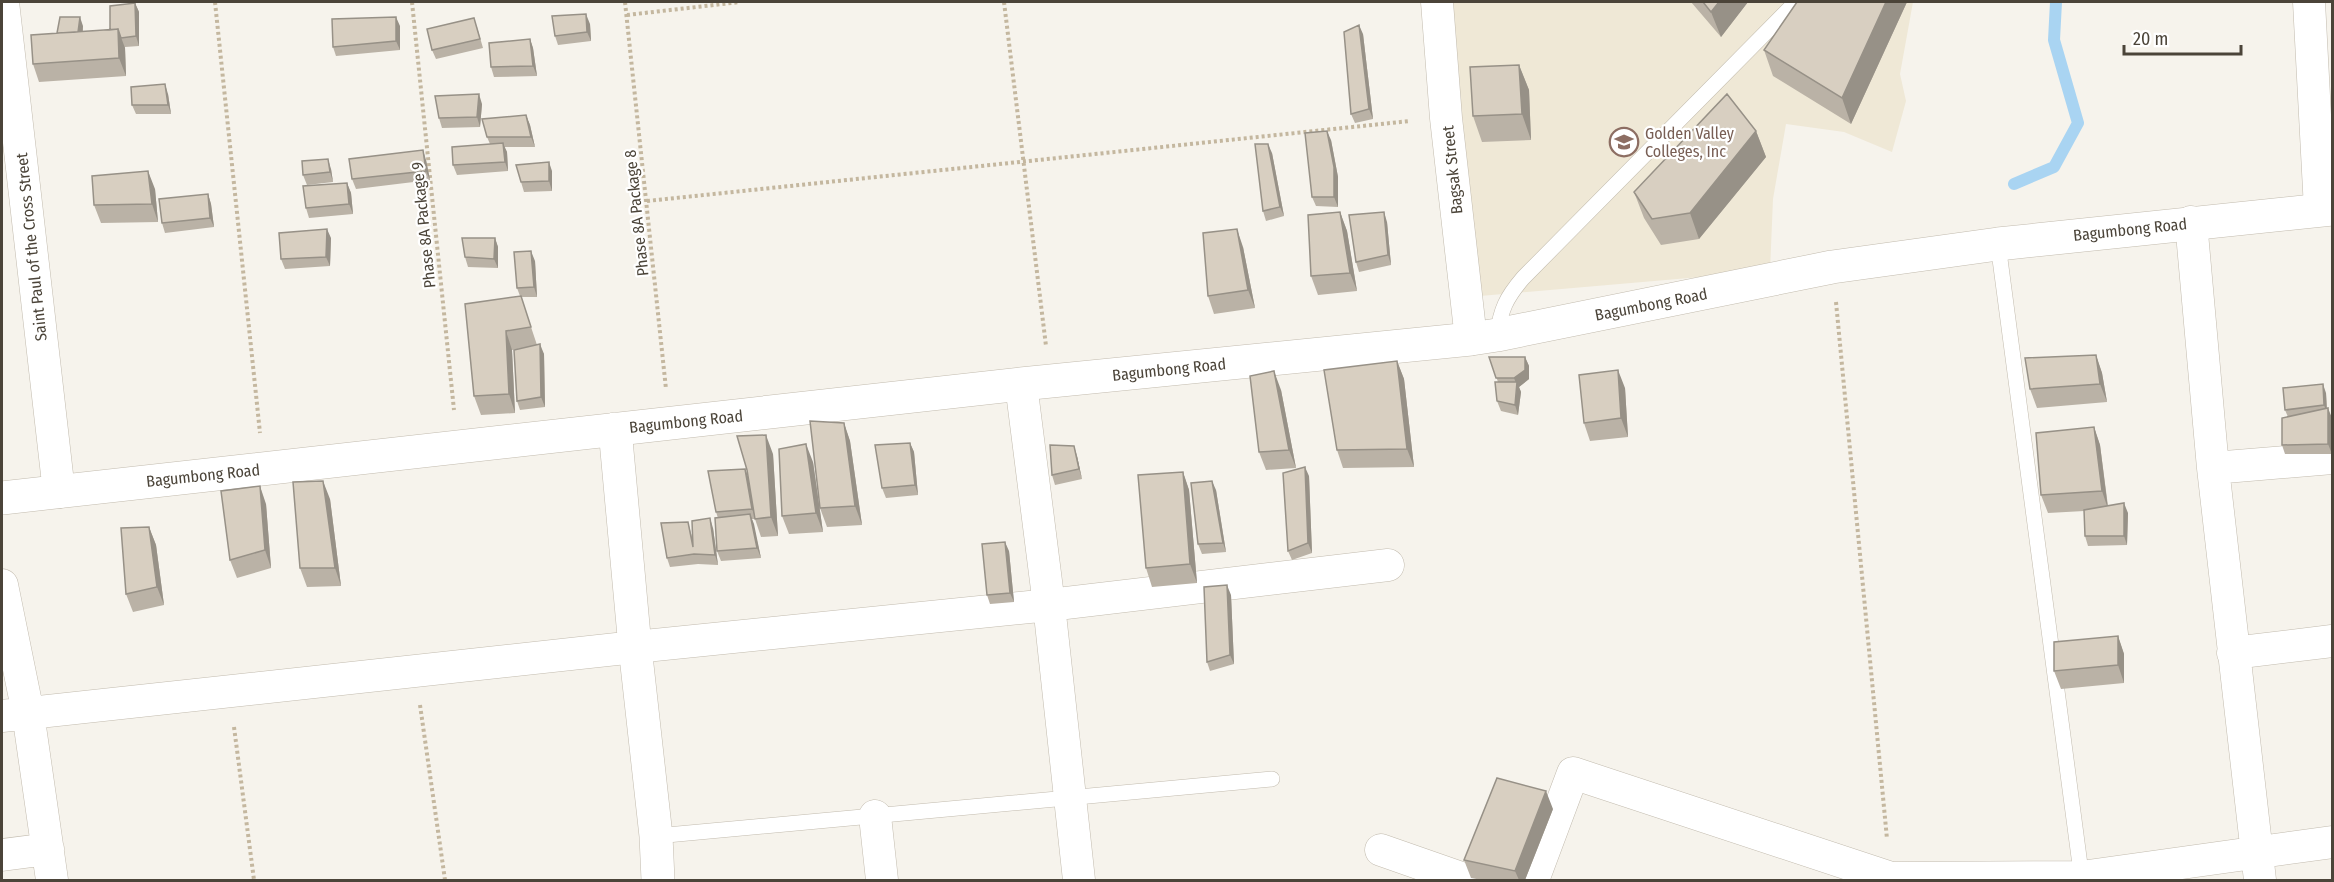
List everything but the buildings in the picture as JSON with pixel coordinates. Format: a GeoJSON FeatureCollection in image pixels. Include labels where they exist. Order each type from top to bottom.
{"type":"FeatureCollection","features":[{"type":"Feature","properties":{"kind":"street","name":"Saint Paul of the Cross Street"},"geometry":{"type":"LineString","coordinates":[[3,2],[59,492]]}},
{"type":"Feature","properties":{"kind":"street","name":"Bagsak Street"},"geometry":{"type":"LineString","coordinates":[[1437,2],[1446,118],[1484,337]]}},
{"type":"Feature","properties":{"kind":"street"},"geometry":{"type":"LineString","coordinates":[[2309,2],[2326,209]]}},
{"type":"Feature","properties":{"kind":"street","name":"Bagumbong Road"},"geometry":{"type":"LineString","coordinates":[[2,498],[1036,382],[1484,337],[1833,267],[1998,244],[2326,209]]}},
{"type":"Feature","properties":{"kind":"street"},"geometry":{"type":"LineString","coordinates":[[2191,222],[2233,653],[2258,867]]}},
{"type":"Feature","properties":{"kind":"street"},"geometry":{"type":"LineString","coordinates":[[1036,382],[1049,605],[1079,880]]}},
{"type":"Feature","properties":{"kind":"street"},"geometry":{"type":"LineString","coordinates":[[615,429],[635,647],[656,836],[658,880]]}},
{"type":"Feature","properties":{"kind":"street"},"geometry":{"type":"LineString","coordinates":[[2214,468],[2332,458]]}},
{"type":"Feature","properties":{"kind":"street"},"geometry":{"type":"LineString","coordinates":[[14,714],[1049,605],[1388,565]]}},
{"type":"Feature","properties":{"kind":"street"},"geometry":{"type":"LineString","coordinates":[[2,585],[14,714],[48,849],[52,880]]}},
{"type":"Feature","properties":{"kind":"street"},"geometry":{"type":"LineString","coordinates":[[2233,653],[2332,641]]}},
{"type":"Feature","properties":{"kind":"street"},"geometry":{"type":"LineString","coordinates":[[1533,880],[1574,773],[1891,878],[2082,879],[2258,867],[2332,842]]}},
{"type":"Feature","properties":{"kind":"street"},"geometry":{"type":"LineString","coordinates":[[875,816],[882,880]]}},
{"type":"Feature","properties":{"kind":"street"},"geometry":{"type":"LineString","coordinates":[[2,855],[48,849]]}},
{"type":"Feature","properties":{"kind":"street"},"geometry":{"type":"LineString","coordinates":[[1381,850],[1467,880]]}},
{"type":"Feature","properties":{"kind":"lane"},"geometry":{"type":"LineString","coordinates":[[1484,337],[1522,278],[1796,2]]}},
{"type":"Feature","properties":{"kind":"lane"},"geometry":{"type":"LineString","coordinates":[[1998,244],[2082,879]]}},
{"type":"Feature","properties":{"kind":"lane"},"geometry":{"type":"LineString","coordinates":[[656,836],[1272,778]]}},
{"type":"Feature","properties":{"kind":"path"},"geometry":{"type":"LineString","coordinates":[[215,2],[263,468]]}},
{"type":"Feature","properties":{"kind":"path","name":"Phase 8A Package 9"},"geometry":{"type":"LineString","coordinates":[[412,2],[458,446]]}},
{"type":"Feature","properties":{"kind":"path","name":"Phase 8A Package 8"},"geometry":{"type":"LineString","coordinates":[[625,2],[670,423]]}},
{"type":"Feature","properties":{"kind":"path"},"geometry":{"type":"LineString","coordinates":[[627,15],[740,2]]}},
{"type":"Feature","properties":{"kind":"path"},"geometry":{"type":"LineString","coordinates":[[1004,2],[1023,162],[1036,382]]}},
{"type":"Feature","properties":{"kind":"path"},"geometry":{"type":"LineString","coordinates":[[647,201],[1446,118]]}},
{"type":"Feature","properties":{"kind":"path"},"geometry":{"type":"LineString","coordinates":[[1833,267],[1891,878]]}},
{"type":"Feature","properties":{"kind":"path"},"geometry":{"type":"LineString","coordinates":[[415,671],[445,880]]}},
{"type":"Feature","properties":{"kind":"path"},"geometry":{"type":"LineString","coordinates":[[229,691],[254,880]]}},
{"type":"Feature","properties":{"kind":"shaded area","name":"Golden Valley Colleges, Inc"},"geometry":{"type":"Polygon","coordinates":[[[1450,2],[1913,2],[1900,74],[1906,101],[1892,152],[1844,132],[1786,124],[1773,199],[1770,271],[1480,296],[1450,2]]]}},
{"type":"Feature","properties":{"kind":"waterway"},"geometry":{"type":"LineString","coordinates":[[2014,184],[2054,167],[2078,123],[2054,40],[2056,2]]}},
{"type":"Feature","properties":{"kind":"place","name":"Golden Valley Colleges, Inc"},"geometry":{"type":"Point","coordinates":[1624,142]}}]}
